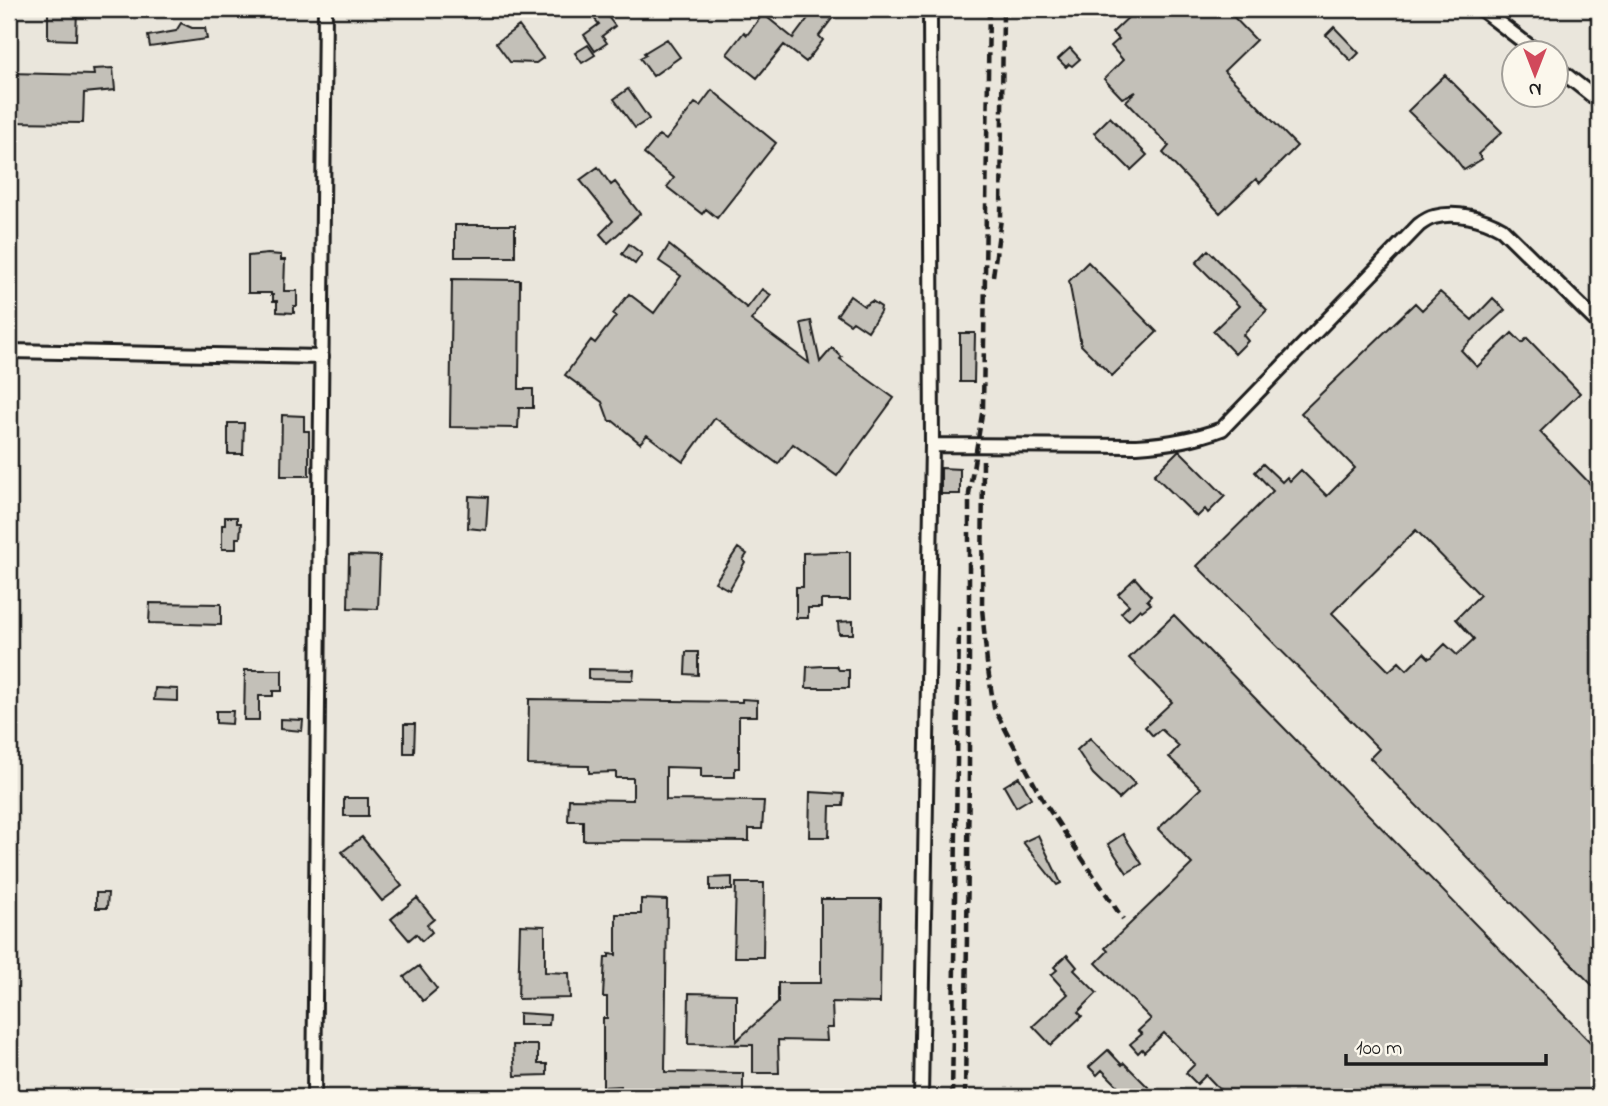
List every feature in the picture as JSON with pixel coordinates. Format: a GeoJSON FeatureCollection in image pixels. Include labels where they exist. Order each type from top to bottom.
{"type":"FeatureCollection","features":[{"type":"Feature","properties":{"kind":"lane"},"geometry":{"type":"LineString","coordinates":[[314,1097],[325,9]]}},
{"type":"Feature","properties":{"kind":"lane"},"geometry":{"type":"LineString","coordinates":[[921,1097],[932,445],[930,9]]}},
{"type":"Feature","properties":{"kind":"lane"},"geometry":{"type":"LineString","coordinates":[[1481,9],[1519,38]]}},
{"type":"Feature","properties":{"kind":"lane"},"geometry":{"type":"LineString","coordinates":[[1570,78],[1599,101]]}},
{"type":"Feature","properties":{"kind":"lane"},"geometry":{"type":"LineString","coordinates":[[932,445],[1137,446],[1170,444],[1199,438],[1222,429],[1419,225],[1434,216],[1474,218],[1488,221],[1502,229],[1599,324]]}},
{"type":"Feature","properties":{"kind":"lane"},"geometry":{"type":"LineString","coordinates":[[9,351],[322,357]]}},
{"type":"Feature","properties":{"kind":"shaded area"},"geometry":{"type":"Polygon","coordinates":[[[9,9],[1599,9],[1599,1097],[9,1097],[9,9]]]}},
{"type":"Feature","properties":{"kind":"building"},"geometry":{"type":"Polygon","coordinates":[[[48,9],[77,9],[76,40],[48,39],[48,9]]]}},
{"type":"Feature","properties":{"kind":"building"},"geometry":{"type":"Polygon","coordinates":[[[602,9],[615,26],[602,36],[607,43],[595,51],[584,35],[599,24],[592,16],[602,9]]]}},
{"type":"Feature","properties":{"kind":"building"},"geometry":{"type":"Polygon","coordinates":[[[815,9],[825,9],[834,16],[819,36],[823,40],[806,62],[784,45],[757,78],[727,54],[744,32],[747,35],[763,14],[793,38],[815,9]]]}},
{"type":"Feature","properties":{"kind":"building"},"geometry":{"type":"Polygon","coordinates":[[[1137,9],[1226,9],[1256,40],[1224,71],[1297,146],[1260,183],[1256,179],[1220,213],[1163,153],[1169,146],[1126,101],[1136,92],[1122,98],[1104,79],[1123,60],[1111,46],[1119,39],[1112,33],[1137,9]]]}},
{"type":"Feature","properties":{"kind":"building"},"geometry":{"type":"Polygon","coordinates":[[[181,23],[192,28],[205,28],[207,39],[150,47],[148,36],[176,31],[181,23]]]}},
{"type":"Feature","properties":{"kind":"building"},"geometry":{"type":"Polygon","coordinates":[[[519,26],[543,58],[536,63],[510,62],[496,43],[519,26]]]}},
{"type":"Feature","properties":{"kind":"building"},"geometry":{"type":"Polygon","coordinates":[[[1334,27],[1359,53],[1351,61],[1326,35],[1334,27]]]}},
{"type":"Feature","properties":{"kind":"building"},"geometry":{"type":"Polygon","coordinates":[[[667,39],[680,57],[653,76],[640,58],[667,39]]]}},
{"type":"Feature","properties":{"kind":"building"},"geometry":{"type":"Polygon","coordinates":[[[588,45],[595,55],[582,63],[575,53],[588,45]]]}},
{"type":"Feature","properties":{"kind":"building"},"geometry":{"type":"Polygon","coordinates":[[[1070,48],[1080,59],[1072,66],[1069,64],[1066,67],[1058,59],[1070,48]]]}},
{"type":"Feature","properties":{"kind":"building"},"geometry":{"type":"Polygon","coordinates":[[[113,68],[115,90],[84,93],[83,123],[9,122],[9,73],[94,75],[93,69],[113,68]]]}},
{"type":"Feature","properties":{"kind":"building"},"geometry":{"type":"Polygon","coordinates":[[[1445,75],[1502,132],[1478,154],[1482,159],[1464,170],[1451,153],[1408,111],[1445,75]]]}},
{"type":"Feature","properties":{"kind":"building"},"geometry":{"type":"Polygon","coordinates":[[[628,89],[649,119],[635,128],[614,99],[628,89]]]}},
{"type":"Feature","properties":{"kind":"building"},"geometry":{"type":"Polygon","coordinates":[[[712,90],[776,143],[717,218],[706,209],[702,214],[667,187],[674,178],[644,154],[659,135],[666,140],[695,103],[700,106],[712,90]]]}},
{"type":"Feature","properties":{"kind":"building"},"geometry":{"type":"Polygon","coordinates":[[[1110,117],[1147,155],[1131,170],[1094,133],[1110,117]]]}},
{"type":"Feature","properties":{"kind":"building"},"geometry":{"type":"Polygon","coordinates":[[[598,167],[611,185],[615,182],[640,214],[608,243],[600,234],[613,221],[580,180],[598,167]]]}},
{"type":"Feature","properties":{"kind":"building"},"geometry":{"type":"Polygon","coordinates":[[[455,225],[515,225],[515,257],[455,257],[455,225]]]}},
{"type":"Feature","properties":{"kind":"building"},"geometry":{"type":"Polygon","coordinates":[[[629,244],[642,254],[635,264],[622,254],[629,244]]]}},
{"type":"Feature","properties":{"kind":"building"},"geometry":{"type":"Polygon","coordinates":[[[669,245],[747,308],[762,289],[771,295],[751,320],[809,363],[801,323],[811,321],[820,362],[832,348],[842,357],[840,359],[894,398],[837,476],[793,444],[778,464],[715,418],[683,462],[647,435],[640,443],[613,421],[609,421],[602,402],[565,375],[591,340],[595,343],[629,294],[654,313],[681,276],[659,261],[669,245]]]}},
{"type":"Feature","properties":{"kind":"building"},"geometry":{"type":"Polygon","coordinates":[[[1208,250],[1267,310],[1243,335],[1248,341],[1235,354],[1213,331],[1239,306],[1196,263],[1208,250]]]}},
{"type":"Feature","properties":{"kind":"building"},"geometry":{"type":"Polygon","coordinates":[[[281,255],[281,260],[285,260],[284,291],[297,291],[294,313],[277,312],[277,301],[273,301],[271,293],[248,293],[248,256],[281,255]]]}},
{"type":"Feature","properties":{"kind":"building"},"geometry":{"type":"Polygon","coordinates":[[[1088,262],[1157,332],[1112,376],[1081,345],[1069,281],[1088,262]]]}},
{"type":"Feature","properties":{"kind":"building"},"geometry":{"type":"Polygon","coordinates":[[[452,279],[520,280],[519,389],[533,389],[533,408],[519,408],[518,428],[450,427],[452,279]]]}},
{"type":"Feature","properties":{"kind":"building"},"geometry":{"type":"Polygon","coordinates":[[[1440,292],[1472,320],[1493,298],[1505,310],[1461,350],[1477,367],[1512,333],[1522,343],[1527,338],[1580,393],[1540,432],[1599,493],[1599,992],[1370,758],[1379,749],[1197,566],[1273,491],[1255,472],[1263,464],[1282,482],[1287,477],[1290,481],[1301,470],[1327,496],[1355,468],[1301,413],[1415,303],[1422,310],[1440,292]],[[1416,530],[1332,613],[1389,671],[1399,662],[1407,670],[1424,653],[1429,658],[1432,657],[1445,644],[1457,655],[1474,639],[1456,619],[1480,595],[1416,530]]]}},
{"type":"Feature","properties":{"kind":"building"},"geometry":{"type":"Polygon","coordinates":[[[850,296],[864,306],[872,301],[881,307],[868,331],[837,315],[850,296]]]}},
{"type":"Feature","properties":{"kind":"building"},"geometry":{"type":"Polygon","coordinates":[[[960,333],[975,333],[974,382],[960,382],[960,333]]]}},
{"type":"Feature","properties":{"kind":"building"},"geometry":{"type":"Polygon","coordinates":[[[282,415],[304,416],[304,431],[309,431],[309,476],[281,476],[282,415]]]}},
{"type":"Feature","properties":{"kind":"building"},"geometry":{"type":"Polygon","coordinates":[[[228,423],[244,423],[243,454],[228,454],[228,423]]]}},
{"type":"Feature","properties":{"kind":"building"},"geometry":{"type":"Polygon","coordinates":[[[1179,450],[1225,496],[1208,513],[1205,509],[1197,517],[1154,475],[1179,450]]]}},
{"type":"Feature","properties":{"kind":"building"},"geometry":{"type":"Polygon","coordinates":[[[941,468],[960,469],[960,494],[941,494],[941,468]]]}},
{"type":"Feature","properties":{"kind":"building"},"geometry":{"type":"Polygon","coordinates":[[[469,496],[488,497],[486,530],[468,528],[469,496]]]}},
{"type":"Feature","properties":{"kind":"building"},"geometry":{"type":"Polygon","coordinates":[[[225,517],[237,517],[237,523],[241,523],[236,549],[222,549],[222,525],[225,525],[225,517]]]}},
{"type":"Feature","properties":{"kind":"building"},"geometry":{"type":"Polygon","coordinates":[[[738,548],[747,554],[729,590],[715,582],[738,548]]]}},
{"type":"Feature","properties":{"kind":"building"},"geometry":{"type":"Polygon","coordinates":[[[850,552],[850,600],[821,600],[821,608],[808,608],[808,618],[796,618],[796,587],[803,587],[803,553],[850,552]]]}},
{"type":"Feature","properties":{"kind":"building"},"geometry":{"type":"Polygon","coordinates":[[[349,555],[380,556],[378,609],[348,608],[349,555]]]}},
{"type":"Feature","properties":{"kind":"building"},"geometry":{"type":"Polygon","coordinates":[[[1135,578],[1151,596],[1147,600],[1151,604],[1142,611],[1140,609],[1129,620],[1121,613],[1129,605],[1118,594],[1135,578]]]}},
{"type":"Feature","properties":{"kind":"building"},"geometry":{"type":"Polygon","coordinates":[[[150,603],[221,604],[221,625],[149,623],[150,603]]]}},
{"type":"Feature","properties":{"kind":"building"},"geometry":{"type":"Polygon","coordinates":[[[1174,615],[1599,1051],[1599,1097],[1227,1097],[1206,1075],[1197,1084],[1186,1073],[1195,1064],[1164,1033],[1144,1052],[1142,1049],[1138,1053],[1130,1044],[1142,1034],[1138,1031],[1151,1019],[1096,963],[1108,951],[1105,948],[1192,864],[1158,829],[1201,788],[1169,757],[1179,746],[1161,729],[1153,736],[1145,727],[1172,702],[1129,658],[1174,615]]]}},
{"type":"Feature","properties":{"kind":"building"},"geometry":{"type":"Polygon","coordinates":[[[853,621],[853,634],[839,634],[838,622],[853,621]]]}},
{"type":"Feature","properties":{"kind":"building"},"geometry":{"type":"Polygon","coordinates":[[[686,652],[698,652],[698,675],[685,674],[686,652]]]}},
{"type":"Feature","properties":{"kind":"building"},"geometry":{"type":"Polygon","coordinates":[[[836,666],[839,670],[849,670],[849,688],[806,688],[807,667],[836,666]]]}},
{"type":"Feature","properties":{"kind":"building"},"geometry":{"type":"Polygon","coordinates":[[[588,669],[634,670],[633,680],[588,679],[588,669]]]}},
{"type":"Feature","properties":{"kind":"building"},"geometry":{"type":"Polygon","coordinates":[[[245,670],[282,670],[282,691],[273,691],[273,696],[259,696],[259,720],[244,720],[245,670]]]}},
{"type":"Feature","properties":{"kind":"building"},"geometry":{"type":"Polygon","coordinates":[[[155,688],[178,689],[178,701],[154,700],[155,688]]]}},
{"type":"Feature","properties":{"kind":"building"},"geometry":{"type":"Polygon","coordinates":[[[529,699],[757,700],[757,716],[739,716],[739,768],[735,768],[735,777],[701,777],[701,768],[666,767],[666,800],[764,801],[762,829],[749,829],[749,841],[583,840],[583,821],[568,821],[569,799],[633,800],[633,778],[616,778],[616,772],[589,773],[589,766],[528,765],[529,699]]]}},
{"type":"Feature","properties":{"kind":"building"},"geometry":{"type":"Polygon","coordinates":[[[216,711],[233,711],[232,724],[216,723],[216,711]]]}},
{"type":"Feature","properties":{"kind":"building"},"geometry":{"type":"Polygon","coordinates":[[[280,719],[303,720],[302,731],[280,729],[280,719]]]}},
{"type":"Feature","properties":{"kind":"building"},"geometry":{"type":"Polygon","coordinates":[[[404,724],[415,724],[414,753],[404,753],[404,724]]]}},
{"type":"Feature","properties":{"kind":"building"},"geometry":{"type":"Polygon","coordinates":[[[1090,738],[1135,784],[1119,799],[1093,774],[1077,750],[1090,738]]]}},
{"type":"Feature","properties":{"kind":"building"},"geometry":{"type":"Polygon","coordinates":[[[1019,777],[1031,798],[1016,807],[1004,786],[1019,777]]]}},
{"type":"Feature","properties":{"kind":"building"},"geometry":{"type":"Polygon","coordinates":[[[810,792],[844,794],[843,806],[830,806],[829,837],[809,837],[810,792]]]}},
{"type":"Feature","properties":{"kind":"building"},"geometry":{"type":"Polygon","coordinates":[[[344,798],[368,798],[368,816],[344,816],[344,798]]]}},
{"type":"Feature","properties":{"kind":"building"},"geometry":{"type":"Polygon","coordinates":[[[1123,834],[1142,864],[1127,873],[1108,844],[1123,834]]]}},
{"type":"Feature","properties":{"kind":"building"},"geometry":{"type":"Polygon","coordinates":[[[1038,835],[1061,883],[1057,885],[1023,842],[1038,835]]]}},
{"type":"Feature","properties":{"kind":"building"},"geometry":{"type":"Polygon","coordinates":[[[362,837],[402,886],[382,901],[342,852],[362,837]]]}},
{"type":"Feature","properties":{"kind":"building"},"geometry":{"type":"Polygon","coordinates":[[[732,877],[732,890],[710,890],[710,878],[732,877]]]}},
{"type":"Feature","properties":{"kind":"building"},"geometry":{"type":"Polygon","coordinates":[[[736,883],[764,883],[763,957],[734,957],[736,883]]]}},
{"type":"Feature","properties":{"kind":"building"},"geometry":{"type":"Polygon","coordinates":[[[96,893],[108,893],[107,908],[96,908],[96,893]]]}},
{"type":"Feature","properties":{"kind":"building"},"geometry":{"type":"Polygon","coordinates":[[[417,898],[434,919],[427,925],[432,932],[422,941],[416,934],[409,940],[391,919],[417,898]]]}},
{"type":"Feature","properties":{"kind":"building"},"geometry":{"type":"Polygon","coordinates":[[[641,899],[667,900],[665,1072],[743,1073],[743,1097],[621,1097],[621,1086],[603,1087],[603,1018],[607,1018],[607,997],[603,997],[605,957],[609,957],[609,954],[616,955],[616,914],[641,914],[641,899]]]}},
{"type":"Feature","properties":{"kind":"building"},"geometry":{"type":"Polygon","coordinates":[[[821,899],[881,899],[880,1003],[832,1002],[833,1028],[826,1028],[827,1041],[778,1040],[779,1073],[753,1073],[753,1045],[688,1044],[689,993],[736,994],[736,1041],[778,1003],[778,983],[821,983],[821,899]]]}},
{"type":"Feature","properties":{"kind":"building"},"geometry":{"type":"Polygon","coordinates":[[[520,925],[545,926],[545,972],[569,973],[570,998],[518,999],[520,925]]]}},
{"type":"Feature","properties":{"kind":"building"},"geometry":{"type":"Polygon","coordinates":[[[1067,955],[1077,967],[1074,970],[1097,993],[1078,1012],[1082,1016],[1051,1045],[1033,1026],[1068,994],[1051,975],[1057,970],[1054,967],[1067,955]]]}},
{"type":"Feature","properties":{"kind":"building"},"geometry":{"type":"Polygon","coordinates":[[[419,966],[437,989],[423,1001],[404,977],[419,966]]]}},
{"type":"Feature","properties":{"kind":"building"},"geometry":{"type":"Polygon","coordinates":[[[519,1013],[550,1015],[549,1025],[519,1025],[519,1013]]]}},
{"type":"Feature","properties":{"kind":"building"},"geometry":{"type":"Polygon","coordinates":[[[513,1045],[538,1045],[538,1064],[547,1064],[547,1075],[515,1076],[513,1045]]]}},
{"type":"Feature","properties":{"kind":"building"},"geometry":{"type":"Polygon","coordinates":[[[1108,1050],[1158,1097],[1129,1097],[1102,1070],[1097,1075],[1089,1067],[1108,1050]]]}},
{"type":"Feature","properties":{"kind":"railway"},"geometry":{"type":"LineString","coordinates":[[965,1097],[969,494],[983,408],[989,9]]}},
{"type":"Feature","properties":{"kind":"railway"},"geometry":{"type":"LineString","coordinates":[[993,276],[1001,219],[1003,9]]}},
{"type":"Feature","properties":{"kind":"railway"},"geometry":{"type":"LineString","coordinates":[[983,460],[982,608],[994,708],[1044,802],[1123,919]]}},
{"type":"Feature","properties":{"kind":"railway"},"geometry":{"type":"LineString","coordinates":[[952,1097],[959,628]]}}]}
